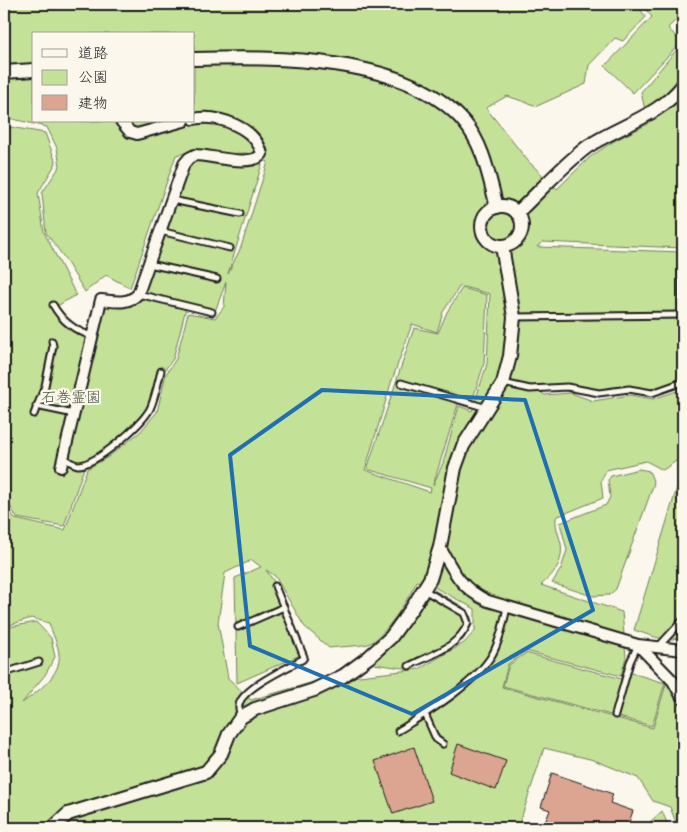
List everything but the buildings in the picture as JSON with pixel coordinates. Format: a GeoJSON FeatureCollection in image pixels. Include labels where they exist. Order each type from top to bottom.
{"type":"FeatureCollection","features":[{"type":"Feature","properties":{"kind":"street"},"geometry":{"type":"LineString","coordinates":[[195,59],[307,60],[376,72],[417,85],[444,101],[470,131],[483,156],[497,207]]}},
{"type":"Feature","properties":{"kind":"street"},"geometry":{"type":"LineString","coordinates":[[4,72],[32,70]]}},
{"type":"Feature","properties":{"kind":"street"},"geometry":{"type":"LineString","coordinates":[[517,213],[586,149],[613,130],[659,108],[677,94],[683,85]]}},
{"type":"Feature","properties":{"kind":"street"},"geometry":{"type":"LineString","coordinates":[[62,463],[101,300],[125,302],[132,300],[138,294],[184,164],[188,158],[203,155],[240,161],[254,159],[262,154],[257,140],[233,124],[215,119],[195,119]]}},
{"type":"Feature","properties":{"kind":"street"},"geometry":{"type":"LineString","coordinates":[[122,122],[130,132],[136,134],[180,122]]}},
{"type":"Feature","properties":{"kind":"street"},"geometry":{"type":"LineString","coordinates":[[497,207],[508,207],[517,213],[522,223],[520,234],[513,243],[502,246],[490,242],[486,238],[482,226],[487,214],[497,207]]}},
{"type":"Feature","properties":{"kind":"street"},"geometry":{"type":"LineString","coordinates":[[53,828],[68,814],[206,772],[221,754],[229,734],[241,717],[255,710],[314,690],[343,676],[369,657],[391,637],[430,579],[440,547],[455,468],[463,446],[503,383],[514,336],[514,317],[502,246]]}},
{"type":"Feature","properties":{"kind":"street"},"geometry":{"type":"LineString","coordinates":[[440,547],[457,578],[473,594],[507,607],[638,645],[683,650]]}},
{"type":"Feature","properties":{"kind":"street"},"geometry":{"type":"LineString","coordinates":[[638,645],[672,682],[683,699]]}},
{"type":"Feature","properties":{"kind":"lane"},"geometry":{"type":"LineString","coordinates":[[171,200],[240,214]]}},
{"type":"Feature","properties":{"kind":"lane"},"geometry":{"type":"LineString","coordinates":[[160,231],[230,248]]}},
{"type":"Feature","properties":{"kind":"lane"},"geometry":{"type":"LineString","coordinates":[[503,383],[530,389],[567,387],[599,393],[629,389],[652,393],[683,382],[682,254]]}},
{"type":"Feature","properties":{"kind":"lane"},"geometry":{"type":"LineString","coordinates":[[148,264],[217,279]]}},
{"type":"Feature","properties":{"kind":"lane"},"geometry":{"type":"LineString","coordinates":[[138,294],[212,312]]}},
{"type":"Feature","properties":{"kind":"lane"},"geometry":{"type":"LineString","coordinates":[[53,305],[59,314],[79,332],[92,336]]}},
{"type":"Feature","properties":{"kind":"lane"},"geometry":{"type":"LineString","coordinates":[[514,317],[682,315]]}},
{"type":"Feature","properties":{"kind":"lane"},"geometry":{"type":"LineString","coordinates":[[34,414],[45,386],[53,346],[52,341]]}},
{"type":"Feature","properties":{"kind":"lane"},"geometry":{"type":"LineString","coordinates":[[62,463],[83,464],[111,448],[135,429],[150,408],[162,372]]}},
{"type":"Feature","properties":{"kind":"lane"},"geometry":{"type":"LineString","coordinates":[[401,382],[488,408]]}},
{"type":"Feature","properties":{"kind":"lane"},"geometry":{"type":"LineString","coordinates":[[36,406],[74,414]]}},
{"type":"Feature","properties":{"kind":"lane"},"geometry":{"type":"LineString","coordinates":[[241,717],[238,707],[241,700],[250,691],[303,660],[304,657],[275,586]]}},
{"type":"Feature","properties":{"kind":"lane"},"geometry":{"type":"LineString","coordinates":[[409,666],[454,644],[463,634],[468,622],[464,613],[424,590]]}},
{"type":"Feature","properties":{"kind":"lane"},"geometry":{"type":"LineString","coordinates":[[398,731],[425,714],[479,671],[492,654],[504,624],[507,607]]}},
{"type":"Feature","properties":{"kind":"lane"},"geometry":{"type":"LineString","coordinates":[[238,628],[284,608]]}},
{"type":"Feature","properties":{"kind":"lane"},"geometry":{"type":"LineString","coordinates":[[656,648],[683,620]]}},
{"type":"Feature","properties":{"kind":"lane"},"geometry":{"type":"LineString","coordinates":[[615,715],[630,662],[638,645]]}},
{"type":"Feature","properties":{"kind":"lane"},"geometry":{"type":"LineString","coordinates":[[4,672],[39,662]]}},
{"type":"Feature","properties":{"kind":"lane"},"geometry":{"type":"LineString","coordinates":[[425,714],[436,739],[443,744]]}},
{"type":"Feature","properties":{"kind":"highlighted area"},"geometry":{"type":"Polygon","coordinates":[[[322,390],[525,400],[593,610],[412,714],[250,646],[230,455],[322,390]]]}},
{"type":"Feature","properties":{"kind":"green space","name":"石巻霊園"},"geometry":{"type":"Polygon","coordinates":[[[4,4],[636,4],[646,17],[623,41],[615,38],[589,65],[586,84],[537,106],[507,96],[486,108],[528,161],[557,189],[590,157],[614,141],[648,124],[641,92],[683,42],[683,248],[542,242],[537,247],[683,252],[683,385],[653,396],[625,391],[601,395],[569,389],[541,392],[544,395],[571,393],[593,401],[630,395],[653,399],[683,389],[683,460],[679,459],[663,470],[646,461],[606,470],[601,481],[603,498],[556,517],[561,544],[561,557],[557,568],[541,585],[622,612],[626,657],[621,676],[526,651],[508,664],[502,687],[653,728],[666,684],[683,686],[683,828],[678,828],[670,807],[653,801],[638,778],[594,760],[544,748],[518,828],[4,828],[4,729],[8,723],[4,728],[4,628],[36,622],[51,638],[55,657],[45,675],[22,703],[53,676],[59,662],[59,654],[49,623],[31,618],[4,627],[4,501],[15,519],[65,530],[87,469],[108,457],[140,432],[157,412],[166,374],[176,359],[188,313],[215,318],[224,307],[226,282],[214,314],[186,308],[173,359],[164,371],[154,409],[137,431],[118,447],[84,468],[64,526],[17,518],[4,496],[4,126],[45,133],[56,163],[38,193],[44,232],[76,295],[57,306],[74,325],[89,332],[98,295],[124,298],[133,294],[179,165],[196,151],[176,155],[130,288],[106,275],[85,292],[46,233],[42,193],[60,166],[57,148],[47,127],[4,117],[4,4]],[[246,153],[218,154],[262,164],[228,274],[241,247],[268,162],[246,153]],[[460,286],[443,312],[437,332],[412,324],[391,383],[365,470],[430,492],[431,488],[367,469],[414,328],[438,333],[447,312],[462,288],[487,295],[484,364],[470,408],[458,404],[433,485],[443,463],[459,406],[472,411],[487,364],[490,294],[460,286]],[[252,560],[225,573],[218,623],[228,678],[251,700],[317,681],[419,669],[464,643],[475,631],[475,609],[434,587],[417,581],[389,626],[374,640],[363,645],[329,648],[304,626],[275,576],[266,570],[275,583],[305,653],[237,683],[235,578],[261,567],[252,560]]]}},
{"type":"Feature","properties":{"kind":"green space"},"geometry":{"type":"Polygon","coordinates":[[[641,4],[683,4],[683,13],[668,28],[681,42],[633,93],[605,66],[652,17],[641,4]]]}},
{"type":"Feature","properties":{"kind":"green space"},"geometry":{"type":"Polygon","coordinates":[[[639,469],[649,471],[654,483],[616,589],[609,595],[592,596],[552,583],[561,569],[567,550],[560,523],[606,505],[610,497],[608,480],[611,476],[639,469]]]}},
{"type":"Feature","properties":{"kind":"green space"},"geometry":{"type":"Polygon","coordinates":[[[682,471],[683,636],[665,639],[634,630],[682,471]]]}},
{"type":"Feature","properties":{"kind":"green space"},"geometry":{"type":"Polygon","coordinates":[[[434,590],[462,606],[471,617],[472,625],[463,640],[410,669],[374,664],[396,642],[434,590]]]}},
{"type":"Feature","properties":{"kind":"green space"},"geometry":{"type":"Polygon","coordinates":[[[526,653],[622,679],[625,671],[665,683],[652,726],[503,686],[509,665],[526,653]]]}},
{"type":"Feature","properties":{"kind":"green space"},"geometry":{"type":"Polygon","coordinates":[[[662,811],[669,828],[648,828],[651,821],[662,811]]]}}]}
